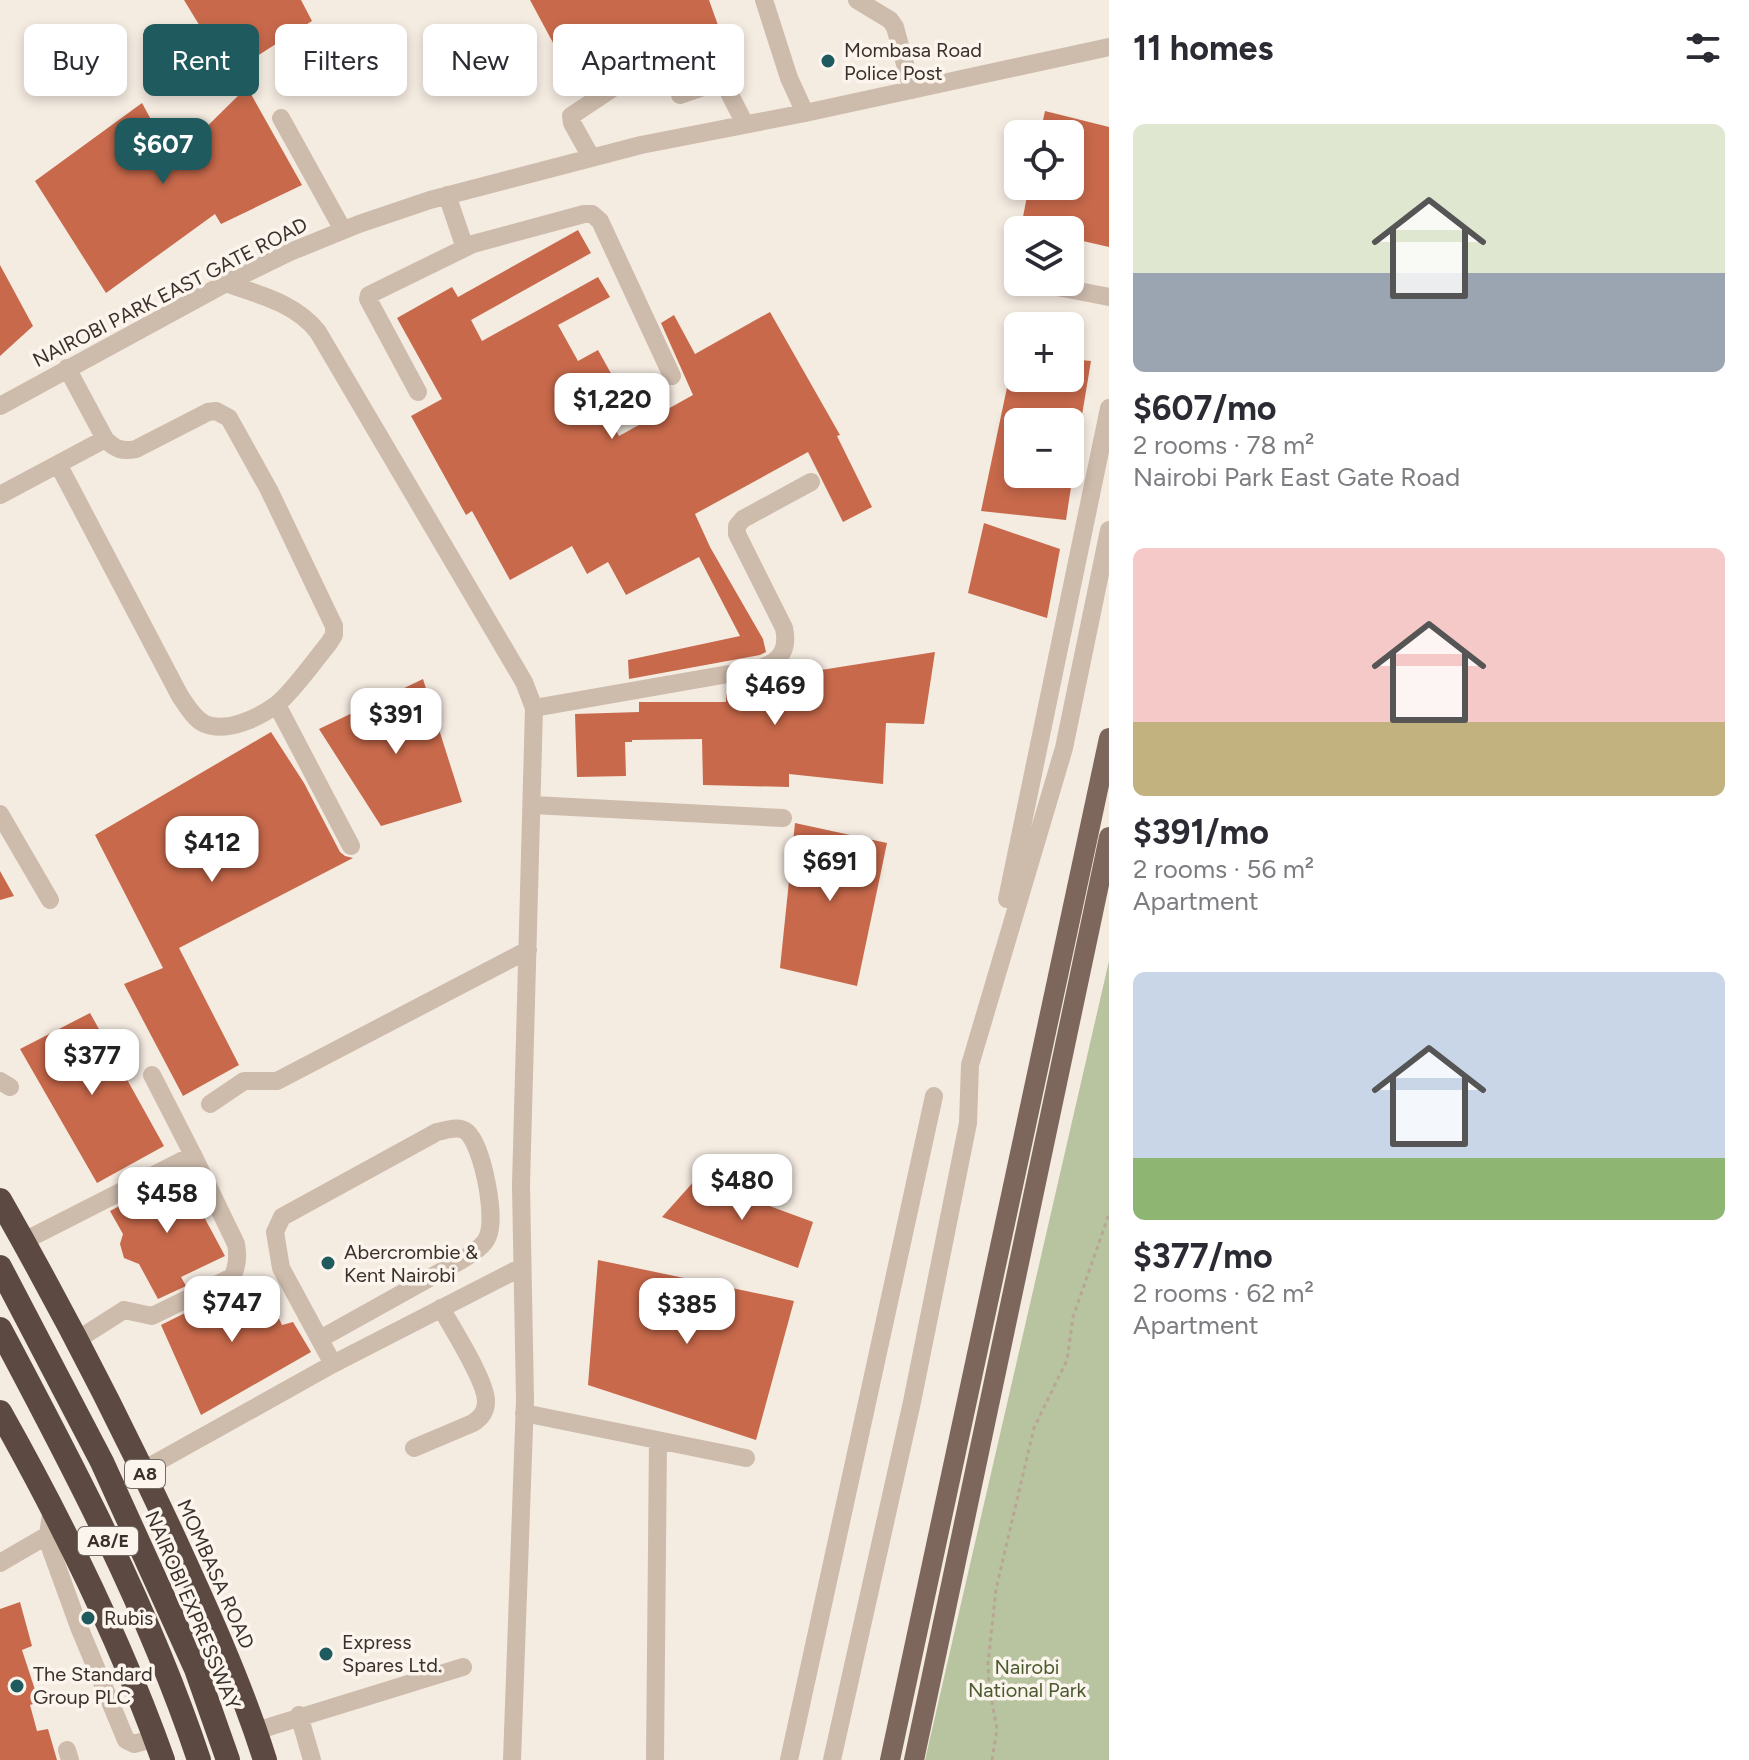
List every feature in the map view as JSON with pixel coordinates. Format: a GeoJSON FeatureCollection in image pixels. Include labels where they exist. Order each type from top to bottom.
{"type":"FeatureCollection","features":[{"type":"Feature","properties":{"kind":"highway","name":"MOMBASA ROAD"},"geometry":{"type":"LineString","coordinates":[[0,1200],[77,1340],[143,1470],[206,1606],[265,1760]]}},
{"type":"Feature","properties":{"kind":"highway","name":"NAIROBI EXPRESSWAY"},"geometry":{"type":"LineString","coordinates":[[0,1267],[102,1462],[196,1669],[228,1760]]}},
{"type":"Feature","properties":{"kind":"highway","name":"A8/E"},"geometry":{"type":"LineString","coordinates":[[0,1329],[114,1553],[161,1660],[199,1760]]}},
{"type":"Feature","properties":{"kind":"highway"},"geometry":{"type":"LineString","coordinates":[[0,1412],[91,1582],[159,1749]]}},
{"type":"Feature","properties":{"kind":"main road"},"geometry":{"type":"LineString","coordinates":[[890,1760],[1109,738]]}},
{"type":"Feature","properties":{"kind":"main road"},"geometry":{"type":"LineString","coordinates":[[914,1760],[1109,837]]}},
{"type":"Feature","properties":{"kind":"street"},"geometry":{"type":"LineString","coordinates":[[764,0],[789,78],[805,113]]}},
{"type":"Feature","properties":{"kind":"street"},"geometry":{"type":"LineString","coordinates":[[857,0],[890,20],[895,27],[912,90]]}},
{"type":"Feature","properties":{"kind":"street","name":"NAIROBI PARK EAST GATE ROAD"},"geometry":{"type":"LineString","coordinates":[[0,406],[226,283],[290,252],[343,230],[447,195],[591,157],[1109,47]]}},
{"type":"Feature","properties":{"kind":"street"},"geometry":{"type":"LineString","coordinates":[[591,157],[571,116],[601,96]]}},
{"type":"Feature","properties":{"kind":"street"},"geometry":{"type":"LineString","coordinates":[[731,96],[745,124]]}},
{"type":"Feature","properties":{"kind":"street"},"geometry":{"type":"LineString","coordinates":[[281,118],[343,230]]}},
{"type":"Feature","properties":{"kind":"street"},"geometry":{"type":"LineString","coordinates":[[447,195],[465,248]]}},
{"type":"Feature","properties":{"kind":"street"},"geometry":{"type":"LineString","coordinates":[[418,392],[368,299],[369,295],[465,248],[584,214],[596,216],[672,376]]}},
{"type":"Feature","properties":{"kind":"street"},"geometry":{"type":"LineString","coordinates":[[226,283],[286,305],[303,316],[318,332],[524,682],[534,708],[521,1185],[524,1413],[512,1760]]}},
{"type":"Feature","properties":{"kind":"street"},"geometry":{"type":"LineString","coordinates":[[1084,292],[1109,297]]}},
{"type":"Feature","properties":{"kind":"street"},"geometry":{"type":"LineString","coordinates":[[58,464],[180,696],[193,715],[217,727],[238,724],[277,705],[329,643],[334,635],[334,626],[269,490],[229,418],[216,411],[208,412],[136,449],[125,451],[112,446],[105,439],[67,368]]}},
{"type":"Feature","properties":{"kind":"street"},"geometry":{"type":"LineString","coordinates":[[1007,936],[1005,906],[1109,408]]}},
{"type":"Feature","properties":{"kind":"street"},"geometry":{"type":"LineString","coordinates":[[0,495],[105,439]]}},
{"type":"Feature","properties":{"kind":"street"},"geometry":{"type":"LineString","coordinates":[[534,708],[757,669],[779,659],[786,640],[784,628],[737,534],[737,526],[743,519],[811,482]]}},
{"type":"Feature","properties":{"kind":"street"},"geometry":{"type":"LineString","coordinates":[[832,1760],[912,1402],[968,1123],[970,1065],[1064,748],[1109,530]]}},
{"type":"Feature","properties":{"kind":"street"},"geometry":{"type":"LineString","coordinates":[[277,705],[351,846]]}},
{"type":"Feature","properties":{"kind":"street"},"geometry":{"type":"LineString","coordinates":[[533,805],[783,818]]}},
{"type":"Feature","properties":{"kind":"street"},"geometry":{"type":"LineString","coordinates":[[0,814],[50,900]]}},
{"type":"Feature","properties":{"kind":"street"},"geometry":{"type":"LineString","coordinates":[[210,1104],[244,1081],[277,1081],[528,950]]}},
{"type":"Feature","properties":{"kind":"street"},"geometry":{"type":"LineString","coordinates":[[77,1340],[124,1310],[152,1316],[232,1277],[235,1272],[236,1244],[152,1075]]}},
{"type":"Feature","properties":{"kind":"street"},"geometry":{"type":"LineString","coordinates":[[789,1760],[934,1096]]}},
{"type":"Feature","properties":{"kind":"street"},"geometry":{"type":"LineString","coordinates":[[320,1339],[460,1261],[488,1238],[489,1191],[480,1159],[470,1134],[465,1130],[457,1128],[437,1132],[282,1217],[275,1232],[281,1268],[333,1364]]}},
{"type":"Feature","properties":{"kind":"street"},"geometry":{"type":"LineString","coordinates":[[24,1241],[193,1155]]}},
{"type":"Feature","properties":{"kind":"street"},"geometry":{"type":"LineString","coordinates":[[143,1470],[333,1364],[522,1267]]}},
{"type":"Feature","properties":{"kind":"street"},"geometry":{"type":"LineString","coordinates":[[414,1448],[473,1423],[485,1411],[485,1391],[441,1308]]}},
{"type":"Feature","properties":{"kind":"street"},"geometry":{"type":"LineString","coordinates":[[524,1413],[746,1458]]}},
{"type":"Feature","properties":{"kind":"street"},"geometry":{"type":"LineString","coordinates":[[655,1760],[658,1440]]}},
{"type":"Feature","properties":{"kind":"street"},"geometry":{"type":"LineString","coordinates":[[52,1505],[48,1535],[79,1627],[126,1740],[159,1749]]}},
{"type":"Feature","properties":{"kind":"street"},"geometry":{"type":"LineString","coordinates":[[0,1563],[48,1535]]}},
{"type":"Feature","properties":{"kind":"street"},"geometry":{"type":"LineString","coordinates":[[256,1731],[299,1715],[463,1667]]}},
{"type":"Feature","properties":{"kind":"street"},"geometry":{"type":"LineString","coordinates":[[299,1715],[312,1760]]}},
{"type":"Feature","properties":{"kind":"path"},"geometry":{"type":"LineString","coordinates":[[992,1760],[997,1729],[988,1664],[996,1589],[1034,1428],[1067,1360],[1073,1317],[1109,1214]]}},
{"type":"Feature","properties":{"kind":"green space","name":"Nairobi National Park"},"geometry":{"type":"Polygon","coordinates":[[[1109,961],[1109,1760],[925,1760],[1109,961]]]}},
{"type":"Feature","properties":{"kind":"building"},"geometry":{"type":"Polygon","coordinates":[[[184,0],[301,0],[312,21],[307,24],[275,24],[275,45],[259,55],[259,24],[199,24],[184,0]]]}},
{"type":"Feature","properties":{"kind":"building"},"geometry":{"type":"Polygon","coordinates":[[[530,0],[709,0],[718,24],[553,24],[553,43],[530,0]]]}},
{"type":"Feature","properties":{"kind":"building"},"geometry":{"type":"Polygon","coordinates":[[[238,96],[252,96],[302,185],[221,224],[215,214],[106,293],[35,181],[142,103],[173,160],[238,96]]]}},
{"type":"Feature","properties":{"kind":"building"},"geometry":{"type":"Polygon","coordinates":[[[1045,111],[1081,120],[1043,120],[1045,111]]]}},
{"type":"Feature","properties":{"kind":"building"},"geometry":{"type":"Polygon","coordinates":[[[1084,121],[1109,127],[1109,247],[1084,241],[1084,216],[1023,216],[1026,200],[1084,200],[1084,121]]]}},
{"type":"Feature","properties":{"kind":"building"},"geometry":{"type":"Polygon","coordinates":[[[578,230],[591,253],[471,320],[482,341],[598,277],[610,297],[558,325],[578,361],[598,350],[618,386],[598,397],[619,436],[693,395],[661,323],[674,315],[695,354],[770,312],[840,435],[837,436],[872,507],[843,522],[808,452],[695,514],[710,547],[763,639],[766,652],[760,655],[629,679],[628,660],[740,636],[699,557],[626,595],[608,562],[587,574],[572,546],[510,580],[472,511],[466,515],[411,416],[442,399],[397,318],[452,287],[458,297],[578,230]]]}},
{"type":"Feature","properties":{"kind":"building"},"geometry":{"type":"Polygon","coordinates":[[[0,265],[33,326],[0,356],[0,265]]]}},
{"type":"Feature","properties":{"kind":"building"},"geometry":{"type":"Polygon","coordinates":[[[1084,360],[1091,361],[1083,408],[1004,408],[1004,488],[1071,488],[1066,520],[981,511],[1006,392],[1084,392],[1084,360]]]}},
{"type":"Feature","properties":{"kind":"building"},"geometry":{"type":"Polygon","coordinates":[[[984,523],[1060,549],[1047,618],[968,593],[984,523]]]}},
{"type":"Feature","properties":{"kind":"building"},"geometry":{"type":"Polygon","coordinates":[[[935,652],[924,724],[886,723],[883,784],[789,774],[789,787],[703,785],[702,739],[625,742],[626,776],[577,777],[575,714],[639,712],[639,702],[726,702],[726,694],[803,692],[802,673],[935,652]]]}},
{"type":"Feature","properties":{"kind":"building"},"geometry":{"type":"Polygon","coordinates":[[[423,679],[462,802],[381,826],[319,729],[423,679]]]}},
{"type":"Feature","properties":{"kind":"building"},"geometry":{"type":"Polygon","coordinates":[[[271,732],[304,783],[340,852],[353,858],[179,948],[239,1065],[183,1096],[124,984],[163,968],[95,835],[271,732]]]}},
{"type":"Feature","properties":{"kind":"building"},"geometry":{"type":"Polygon","coordinates":[[[795,823],[887,843],[857,986],[780,968],[795,823]]]}},
{"type":"Feature","properties":{"kind":"building"},"geometry":{"type":"Polygon","coordinates":[[[0,871],[14,896],[0,900],[0,871]]]}},
{"type":"Feature","properties":{"kind":"building"},"geometry":{"type":"Polygon","coordinates":[[[90,1013],[164,1146],[97,1183],[20,1049],[90,1013]]]}},
{"type":"Feature","properties":{"kind":"building"},"geometry":{"type":"Polygon","coordinates":[[[181,1174],[225,1256],[181,1277],[186,1286],[158,1299],[139,1264],[124,1258],[120,1244],[123,1234],[110,1211],[181,1174]]]}},
{"type":"Feature","properties":{"kind":"building"},"geometry":{"type":"Polygon","coordinates":[[[696,1179],[813,1222],[798,1268],[662,1217],[696,1179]]]}},
{"type":"Feature","properties":{"kind":"building"},"geometry":{"type":"Polygon","coordinates":[[[598,1260],[794,1301],[756,1440],[588,1385],[598,1260]]]}},
{"type":"Feature","properties":{"kind":"building"},"geometry":{"type":"Polygon","coordinates":[[[259,1276],[282,1325],[293,1322],[311,1352],[201,1415],[161,1325],[259,1276]]]}},
{"type":"Feature","properties":{"kind":"building","name":"The Standard Group PLC"},"geometry":{"type":"Polygon","coordinates":[[[20,1602],[32,1646],[22,1650],[39,1702],[30,1705],[37,1731],[48,1729],[57,1760],[0,1760],[0,1609],[20,1602]]]}},
{"type":"Feature","properties":{"kind":"place","name":"Mombasa Road Police Post"},"geometry":{"type":"Point","coordinates":[828,61]}},
{"type":"Feature","properties":{"kind":"place","name":"Abercrombie & Kent Nairobi"},"geometry":{"type":"Point","coordinates":[328,1263]}},
{"type":"Feature","properties":{"kind":"place","name":"Rubis"},"geometry":{"type":"Point","coordinates":[88,1618]}},
{"type":"Feature","properties":{"kind":"place","name":"Express Spares Ltd."},"geometry":{"type":"Point","coordinates":[326,1654]}},
{"type":"Feature","properties":{"kind":"place","name":"The Standard Group PLC"},"geometry":{"type":"Point","coordinates":[17,1686]}}]}
